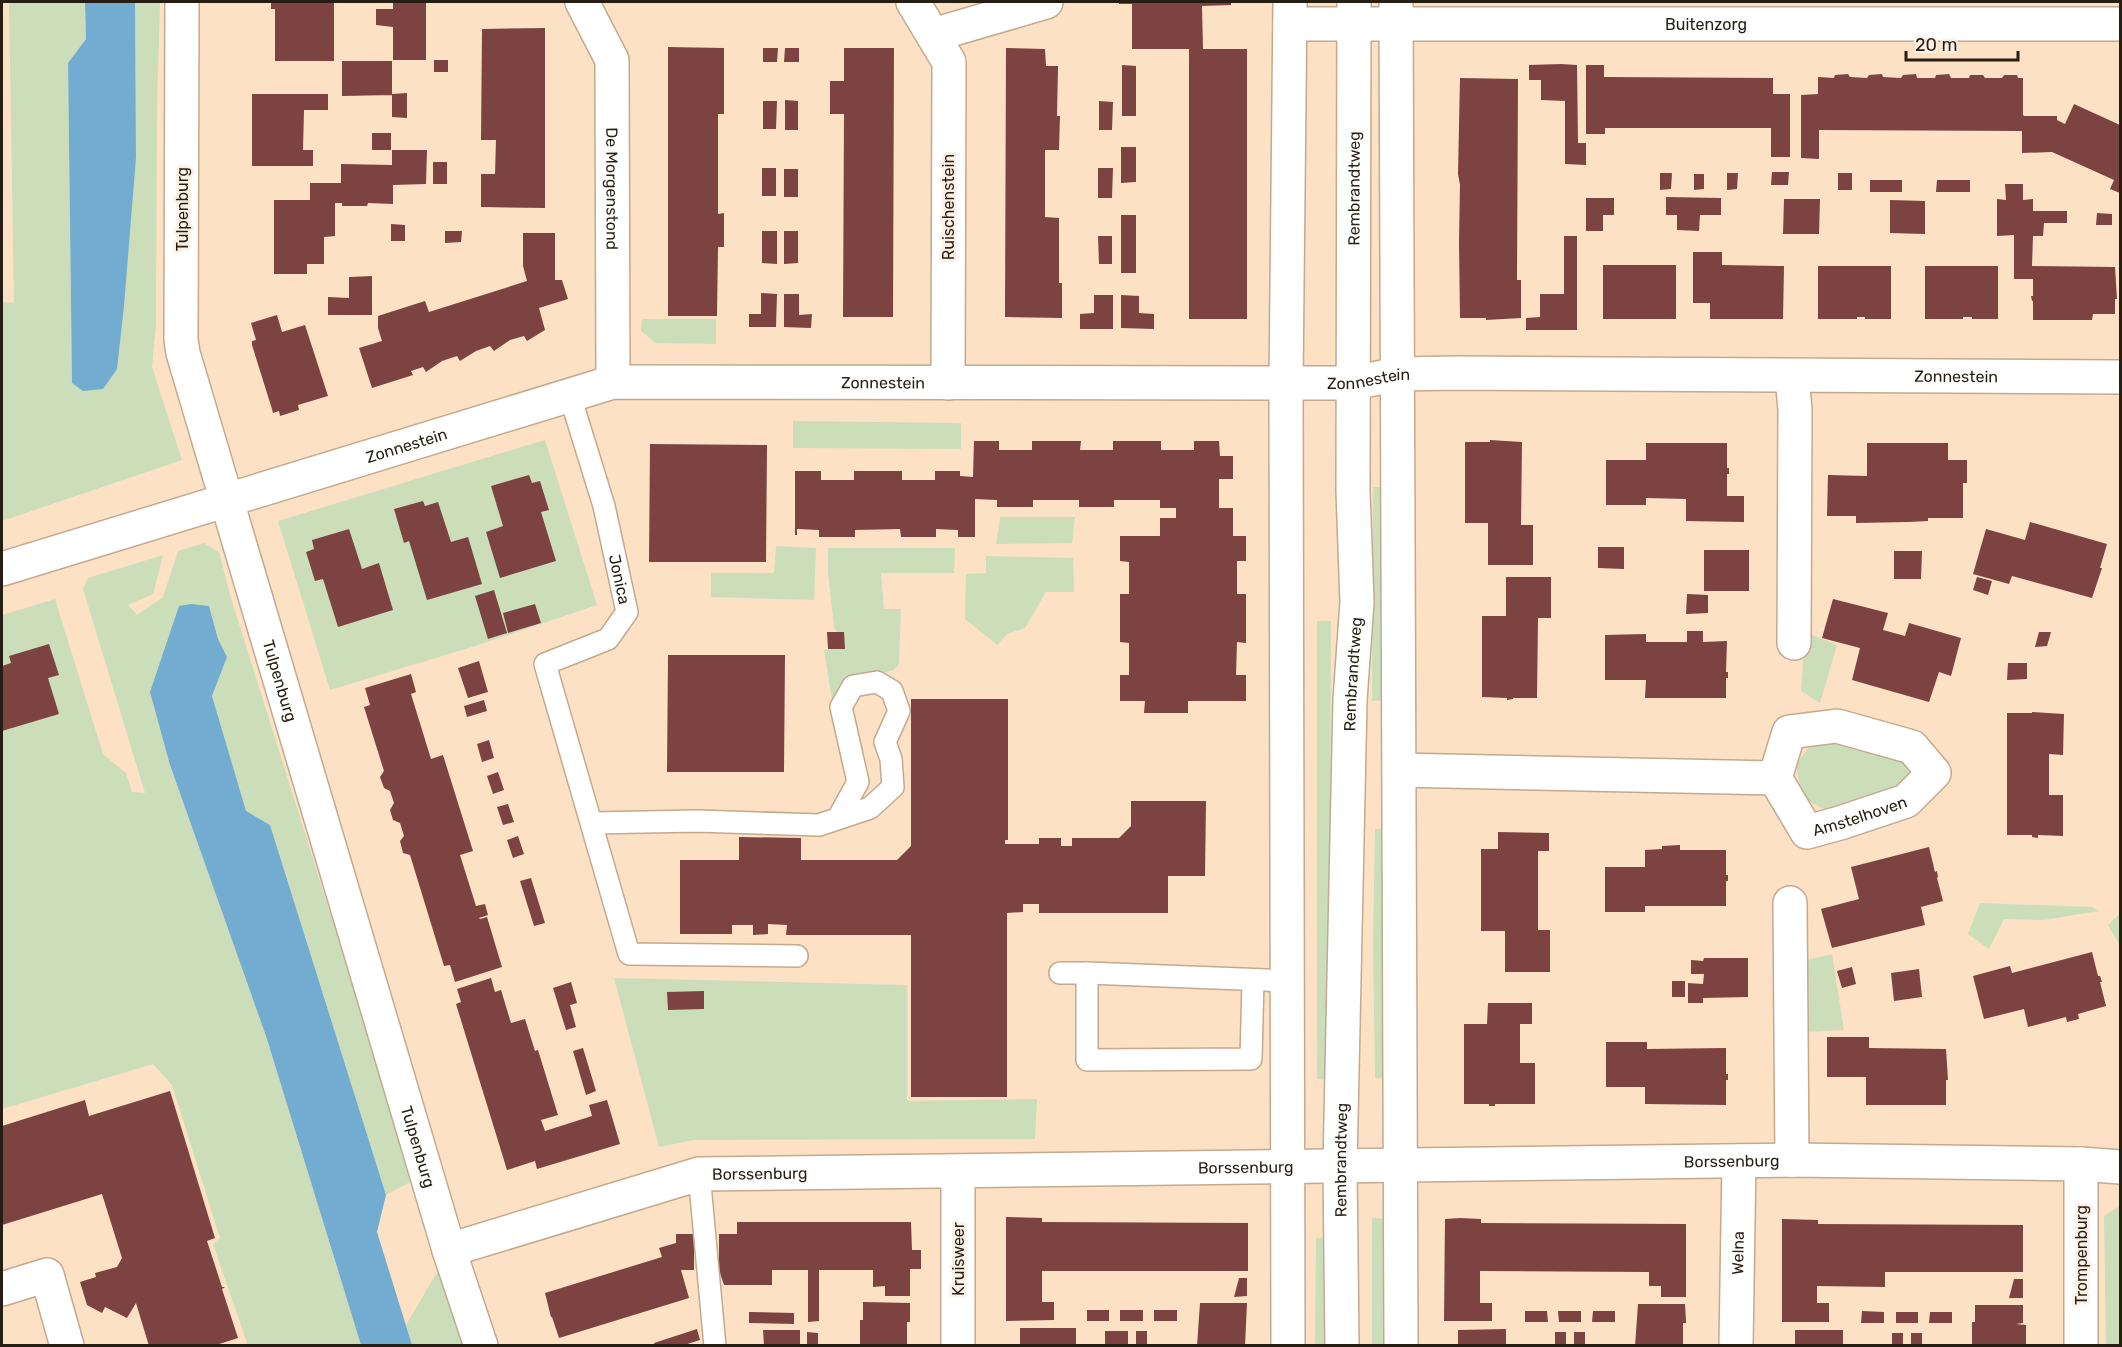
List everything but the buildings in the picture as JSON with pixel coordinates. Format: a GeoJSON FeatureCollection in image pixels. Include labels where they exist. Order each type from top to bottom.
{"type":"FeatureCollection","features":[{"type":"Feature","properties":{"kind":"street","name":"Tulpenburg"},"geometry":{"type":"LineString","coordinates":[[182,2],[181,340],[186,364],[449,1250],[481,1346]]}},
{"type":"Feature","properties":{"kind":"street","name":"De Morgenstond"},"geometry":{"type":"LineString","coordinates":[[582,2],[612,60],[613,382]]}},
{"type":"Feature","properties":{"kind":"street","name":"Ruischenstein"},"geometry":{"type":"LineString","coordinates":[[913,2],[949,62],[948,383]]}},
{"type":"Feature","properties":{"kind":"street"},"geometry":{"type":"LineString","coordinates":[[933,35],[1046,2]]}},
{"type":"Feature","properties":{"kind":"street"},"geometry":{"type":"LineString","coordinates":[[1288,1346],[1286,383],[1290,13]]}},
{"type":"Feature","properties":{"kind":"street","name":"Buitenzorg"},"geometry":{"type":"LineString","coordinates":[[1290,13],[1758,13],[2121,24]]}},
{"type":"Feature","properties":{"kind":"street","name":"Rembrandtweg"},"geometry":{"type":"LineString","coordinates":[[1342,1346],[1340,1165],[1350,700],[1357,602],[1353,491],[1354,13]]}},
{"type":"Feature","properties":{"kind":"street"},"geometry":{"type":"LineString","coordinates":[[1396,13],[1401,1346]]}},
{"type":"Feature","properties":{"kind":"street","name":"Zonnestein"},"geometry":{"type":"LineString","coordinates":[[2,569],[613,382],[1353,383],[1398,374],[2121,377]]}},
{"type":"Feature","properties":{"kind":"street"},"geometry":{"type":"LineString","coordinates":[[1792,376],[1795,410],[1794,643]]}},
{"type":"Feature","properties":{"kind":"street"},"geometry":{"type":"LineString","coordinates":[[1399,770],[1775,778]]}},
{"type":"Feature","properties":{"kind":"street","name":"Borssenburg"},"geometry":{"type":"LineString","coordinates":[[1790,903],[1792,1160]]}},
{"type":"Feature","properties":{"kind":"street","name":"Borssenburg"},"geometry":{"type":"LineString","coordinates":[[449,1250],[699,1174],[1792,1160],[2081,1164],[2121,1167]]}},
{"type":"Feature","properties":{"kind":"street","name":"Welna"},"geometry":{"type":"LineString","coordinates":[[1736,1346],[1739,1161]]}},
{"type":"Feature","properties":{"kind":"street","name":"Trompenburg"},"geometry":{"type":"LineString","coordinates":[[2081,1164],[2081,1346]]}},
{"type":"Feature","properties":{"kind":"street","name":"Kruisweer"},"geometry":{"type":"LineString","coordinates":[[958,1172],[958,1346]]}},
{"type":"Feature","properties":{"kind":"street"},"geometry":{"type":"LineString","coordinates":[[2,1288],[47,1275],[67,1346]]}},
{"type":"Feature","properties":{"kind":"lane","name":"Jonica"},"geometry":{"type":"LineString","coordinates":[[570,396],[604,506],[627,612],[608,639],[545,664],[629,954],[797,956]]}},
{"type":"Feature","properties":{"kind":"lane"},"geometry":{"type":"LineString","coordinates":[[592,823],[697,821],[819,825],[870,808],[893,787],[891,759],[885,742],[899,711],[892,692],[877,682],[853,686],[841,707],[858,782],[838,818]]}},
{"type":"Feature","properties":{"kind":"lane"},"geometry":{"type":"LineString","coordinates":[[1060,972],[1287,983]]}},
{"type":"Feature","properties":{"kind":"lane"},"geometry":{"type":"LineString","coordinates":[[1087,973],[1087,1060],[1251,1059],[1253,980]]}},
{"type":"Feature","properties":{"kind":"lane","name":"Borssenburg"},"geometry":{"type":"LineString","coordinates":[[699,1174],[715,1346]]}},
{"type":"Feature","properties":{"kind":"green space"},"geometry":{"type":"Polygon","coordinates":[[[9,2],[85,2],[86,39],[68,63],[72,383],[136,157],[135,2],[160,2],[156,323],[152,367],[182,460],[2,521],[2,302],[14,303],[9,2]]]}},
{"type":"Feature","properties":{"kind":"green space"},"geometry":{"type":"Polygon","coordinates":[[[642,319],[716,319],[716,344],[656,343],[641,331],[642,319]]]}},
{"type":"Feature","properties":{"kind":"green space"},"geometry":{"type":"Polygon","coordinates":[[[793,421],[961,423],[961,449],[793,448],[793,421]]]}},
{"type":"Feature","properties":{"kind":"green space"},"geometry":{"type":"Polygon","coordinates":[[[545,440],[597,605],[475,646],[330,690],[278,521],[545,440]]]}},
{"type":"Feature","properties":{"kind":"green space"},"geometry":{"type":"Polygon","coordinates":[[[1373,487],[1388,487],[1386,700],[1372,701],[1373,487]]]}},
{"type":"Feature","properties":{"kind":"green space"},"geometry":{"type":"Polygon","coordinates":[[[1000,517],[1075,517],[1072,543],[996,544],[1000,517]]]}},
{"type":"Feature","properties":{"kind":"green space"},"geometry":{"type":"Polygon","coordinates":[[[204,543],[219,552],[231,598],[380,1072],[410,1182],[386,1195],[270,825],[246,812],[212,696],[227,657],[218,639],[209,606],[170,765],[266,1036],[361,1345],[242,1345],[247,1343],[213,1244],[220,1238],[172,1085],[153,1064],[2,1109],[2,615],[55,599],[103,754],[126,773],[132,792],[145,793],[83,589],[88,578],[163,555],[153,594],[128,605],[137,615],[163,597],[178,551],[204,543]]]}},
{"type":"Feature","properties":{"kind":"green space"},"geometry":{"type":"Polygon","coordinates":[[[776,546],[816,548],[814,600],[711,597],[711,573],[774,573],[776,546]]]}},
{"type":"Feature","properties":{"kind":"green space"},"geometry":{"type":"Polygon","coordinates":[[[828,548],[955,548],[954,573],[881,573],[884,609],[901,609],[899,664],[894,670],[848,681],[833,706],[824,650],[845,648],[834,627],[828,573],[828,548]]]}},
{"type":"Feature","properties":{"kind":"green space"},"geometry":{"type":"Polygon","coordinates":[[[986,556],[1073,558],[1074,592],[1046,592],[1025,628],[1007,634],[997,645],[965,619],[966,574],[986,573],[986,556]]]}},
{"type":"Feature","properties":{"kind":"green space"},"geometry":{"type":"Polygon","coordinates":[[[1317,621],[1331,621],[1329,1080],[1317,1079],[1317,621]]]}},
{"type":"Feature","properties":{"kind":"green space"},"geometry":{"type":"Polygon","coordinates":[[[1805,632],[1837,645],[1820,703],[1801,691],[1805,632]]]}},
{"type":"Feature","properties":{"kind":"green space"},"geometry":{"type":"Polygon","coordinates":[[[1833,739],[1902,758],[1910,781],[1904,791],[1828,811],[1802,798],[1796,765],[1809,747],[1833,739]]]}},
{"type":"Feature","properties":{"kind":"green space"},"geometry":{"type":"Polygon","coordinates":[[[1375,829],[1388,829],[1388,1079],[1375,1078],[1373,943],[1375,829]]]}},
{"type":"Feature","properties":{"kind":"green space"},"geometry":{"type":"Polygon","coordinates":[[[1980,903],[2092,907],[2099,911],[2044,920],[2004,919],[1989,949],[1968,934],[1980,903]]]}},
{"type":"Feature","properties":{"kind":"green space"},"geometry":{"type":"Polygon","coordinates":[[[2120,913],[2120,946],[2108,925],[2120,913]]]}},
{"type":"Feature","properties":{"kind":"green space"},"geometry":{"type":"Polygon","coordinates":[[[1832,954],[1844,1030],[1807,1032],[1803,961],[1832,954]]]}},
{"type":"Feature","properties":{"kind":"green space"},"geometry":{"type":"Polygon","coordinates":[[[614,978],[907,985],[907,1101],[1037,1099],[1035,1139],[694,1140],[659,1147],[614,978]]]}},
{"type":"Feature","properties":{"kind":"green space"},"geometry":{"type":"Polygon","coordinates":[[[2120,1206],[2120,1345],[2106,1345],[2104,1216],[2120,1206]]]}},
{"type":"Feature","properties":{"kind":"green space"},"geometry":{"type":"Polygon","coordinates":[[[1372,1218],[1389,1219],[1389,1345],[1372,1346],[1372,1218]]]}},
{"type":"Feature","properties":{"kind":"green space"},"geometry":{"type":"Polygon","coordinates":[[[1329,1237],[1330,1345],[1315,1346],[1316,1238],[1329,1237]]]}},
{"type":"Feature","properties":{"kind":"green space"},"geometry":{"type":"Polygon","coordinates":[[[439,1269],[462,1345],[412,1345],[406,1325],[439,1269]]]}},
{"type":"Feature","properties":{"kind":"water"},"geometry":{"type":"Polygon","coordinates":[[[85,2],[135,2],[136,157],[117,369],[103,389],[83,391],[72,383],[68,63],[86,39],[85,2]]]}},
{"type":"Feature","properties":{"kind":"water"},"geometry":{"type":"Polygon","coordinates":[[[191,604],[209,606],[218,639],[227,657],[212,696],[246,811],[270,825],[386,1195],[377,1232],[412,1345],[361,1345],[266,1036],[170,765],[150,692],[179,606],[191,604]]]}}]}
